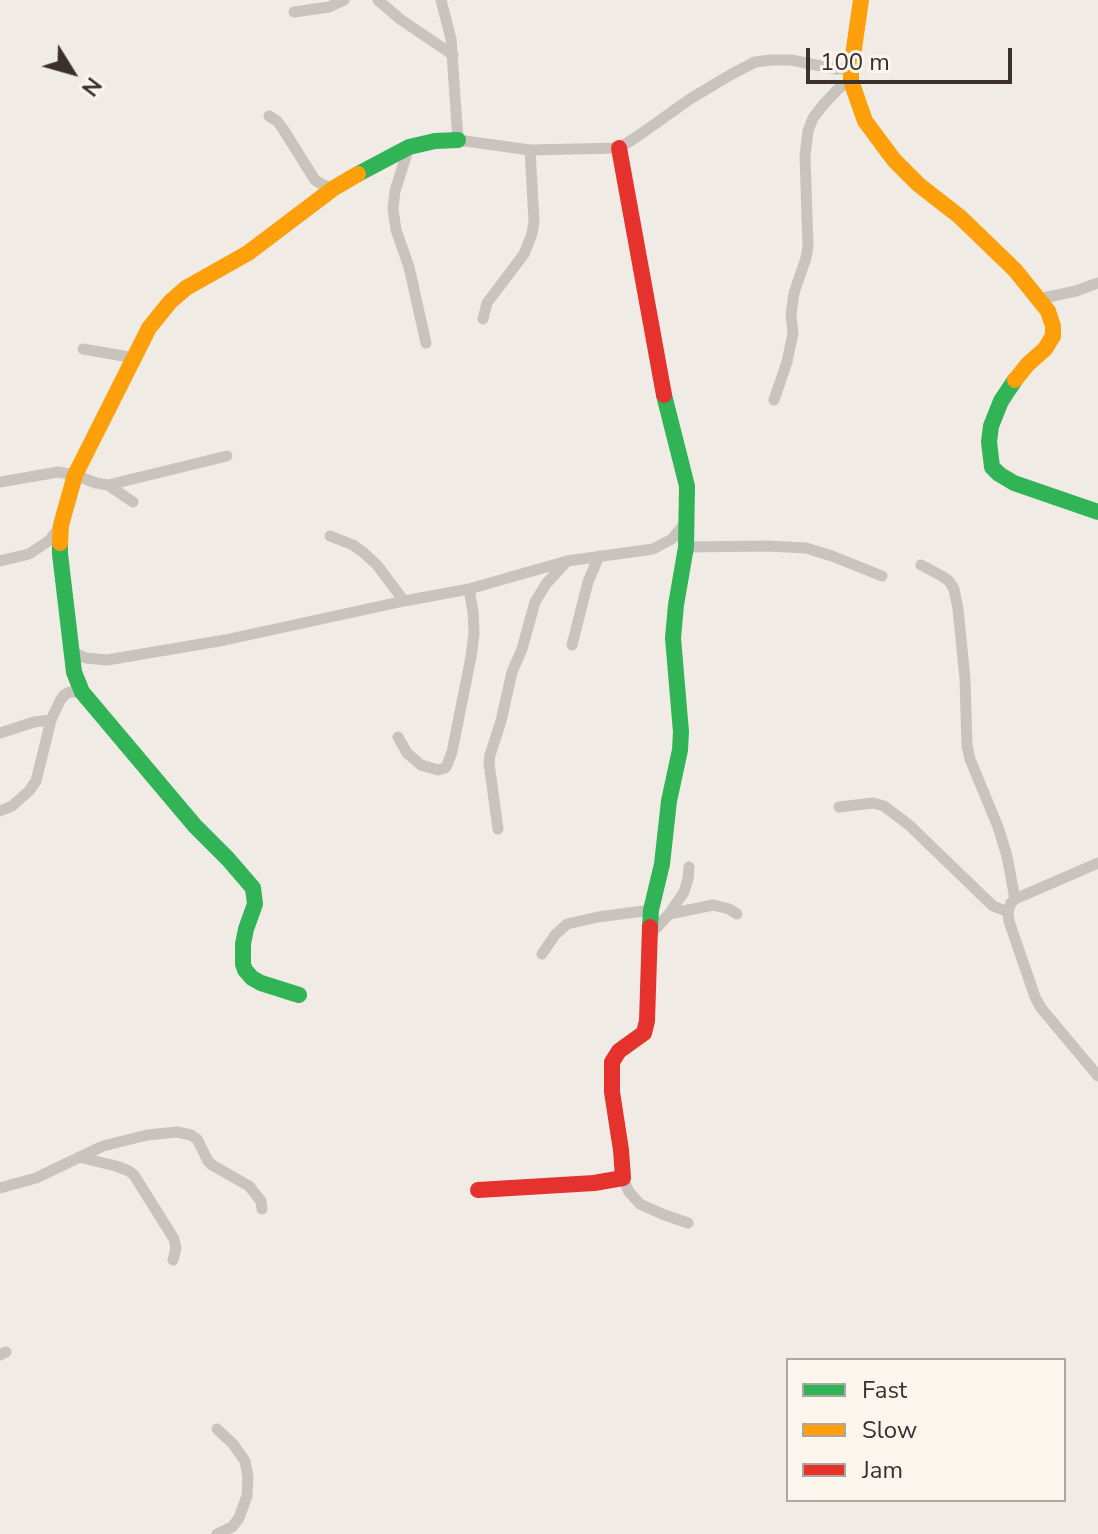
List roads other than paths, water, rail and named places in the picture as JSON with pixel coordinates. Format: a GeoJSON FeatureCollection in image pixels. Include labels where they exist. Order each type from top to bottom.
{"type":"FeatureCollection","features":[{"type":"Feature","properties":{"kind":"street"},"geometry":{"type":"LineString","coordinates":[[294,12],[329,7],[344,0]]}},
{"type":"Feature","properties":{"kind":"street"},"geometry":{"type":"LineString","coordinates":[[378,0],[453,55]]}},
{"type":"Feature","properties":{"kind":"street"},"geometry":{"type":"LineString","coordinates":[[441,0],[453,55],[458,140]]}},
{"type":"Feature","properties":{"kind":"street"},"geometry":{"type":"LineString","coordinates":[[861,0],[851,75],[865,121],[894,160],[919,185],[987,241],[1015,270],[1048,311],[1053,326],[1053,336],[1045,349],[1028,364],[1001,401],[991,426],[992,467],[1014,483],[1098,512]]}},
{"type":"Feature","properties":{"kind":"street"},"geometry":{"type":"LineString","coordinates":[[299,995],[261,983],[245,970],[243,944],[255,904],[253,888],[195,826],[82,692],[74,672],[60,554],[61,525],[75,475],[149,328],[186,288],[248,253],[334,188],[409,147],[458,140],[530,150],[619,148],[690,99],[755,62],[791,60],[851,75]]}},
{"type":"Feature","properties":{"kind":"street"},"geometry":{"type":"LineString","coordinates":[[774,400],[787,362],[793,333],[791,315],[794,293],[808,246],[805,169],[808,131],[813,118],[851,75]]}},
{"type":"Feature","properties":{"kind":"street"},"geometry":{"type":"LineString","coordinates":[[269,116],[283,129],[315,180],[334,188]]}},
{"type":"Feature","properties":{"kind":"street"},"geometry":{"type":"LineString","coordinates":[[409,147],[395,191],[393,209],[426,343]]}},
{"type":"Feature","properties":{"kind":"street"},"geometry":{"type":"LineString","coordinates":[[619,148],[660,380],[685,474],[686,547],[673,638],[680,750],[669,801],[662,864],[651,910],[649,999],[645,1028],[640,1037],[619,1051],[612,1062],[612,1092],[623,1178],[629,1192],[640,1204],[688,1223]]}},
{"type":"Feature","properties":{"kind":"street"},"geometry":{"type":"LineString","coordinates":[[483,319],[487,303],[524,254],[532,234],[530,150]]}},
{"type":"Feature","properties":{"kind":"street"},"geometry":{"type":"LineString","coordinates":[[1039,299],[1098,283]]}},
{"type":"Feature","properties":{"kind":"street"},"geometry":{"type":"LineString","coordinates":[[83,349],[135,358]]}},
{"type":"Feature","properties":{"kind":"street"},"geometry":{"type":"LineString","coordinates":[[0,482],[58,472],[108,485],[227,456]]}},
{"type":"Feature","properties":{"kind":"street"},"geometry":{"type":"LineString","coordinates":[[108,485],[133,502]]}},
{"type":"Feature","properties":{"kind":"street"},"geometry":{"type":"LineString","coordinates":[[72,652],[86,658],[107,660],[225,640],[469,589],[567,561],[653,549],[672,539],[686,522]]}},
{"type":"Feature","properties":{"kind":"street"},"geometry":{"type":"LineString","coordinates":[[0,561],[29,554],[50,540],[61,525]]}},
{"type":"Feature","properties":{"kind":"street"},"geometry":{"type":"LineString","coordinates":[[330,536],[364,553],[404,601]]}},
{"type":"Feature","properties":{"kind":"street"},"geometry":{"type":"LineString","coordinates":[[686,547],[806,548],[882,576]]}},
{"type":"Feature","properties":{"kind":"street"},"geometry":{"type":"LineString","coordinates":[[572,645],[588,582],[599,556]]}},
{"type":"Feature","properties":{"kind":"street"},"geometry":{"type":"LineString","coordinates":[[498,829],[489,763],[491,751],[535,602],[546,584],[567,561]]}},
{"type":"Feature","properties":{"kind":"street"},"geometry":{"type":"LineString","coordinates":[[921,565],[949,581],[954,589],[965,679],[967,746],[1003,841],[1015,899]]}},
{"type":"Feature","properties":{"kind":"street"},"geometry":{"type":"LineString","coordinates":[[398,737],[407,753],[421,765],[438,770],[447,765],[471,657],[474,622],[469,589]]}},
{"type":"Feature","properties":{"kind":"street"},"geometry":{"type":"LineString","coordinates":[[0,811],[24,797],[36,781],[51,720],[64,695],[82,692]]}},
{"type":"Feature","properties":{"kind":"street"},"geometry":{"type":"LineString","coordinates":[[0,733],[51,720]]}},
{"type":"Feature","properties":{"kind":"street"},"geometry":{"type":"LineString","coordinates":[[839,807],[873,803],[884,806],[909,825],[993,906],[1008,912]]}},
{"type":"Feature","properties":{"kind":"street"},"geometry":{"type":"LineString","coordinates":[[1098,863],[1015,899],[1008,912],[1041,1008],[1098,1076]]}},
{"type":"Feature","properties":{"kind":"street"},"geometry":{"type":"LineString","coordinates":[[650,935],[684,892],[689,867]]}},
{"type":"Feature","properties":{"kind":"street"},"geometry":{"type":"LineString","coordinates":[[669,914],[713,905],[737,914]]}},
{"type":"Feature","properties":{"kind":"street"},"geometry":{"type":"LineString","coordinates":[[542,954],[567,924],[651,910]]}},
{"type":"Feature","properties":{"kind":"street"},"geometry":{"type":"LineString","coordinates":[[0,1188],[36,1178],[103,1146],[147,1135],[177,1132],[191,1135],[200,1143],[212,1165],[249,1186],[261,1201],[262,1209]]}},
{"type":"Feature","properties":{"kind":"street"},"geometry":{"type":"LineString","coordinates":[[79,1157],[116,1166],[134,1175],[174,1239],[176,1248],[173,1260]]}},
{"type":"Feature","properties":{"kind":"street"},"geometry":{"type":"LineString","coordinates":[[478,1190],[594,1183],[623,1178]]}},
{"type":"Feature","properties":{"kind":"street"},"geometry":{"type":"LineString","coordinates":[[217,1429],[245,1461],[248,1477],[247,1496],[239,1518],[232,1527],[217,1534]]}}]}
